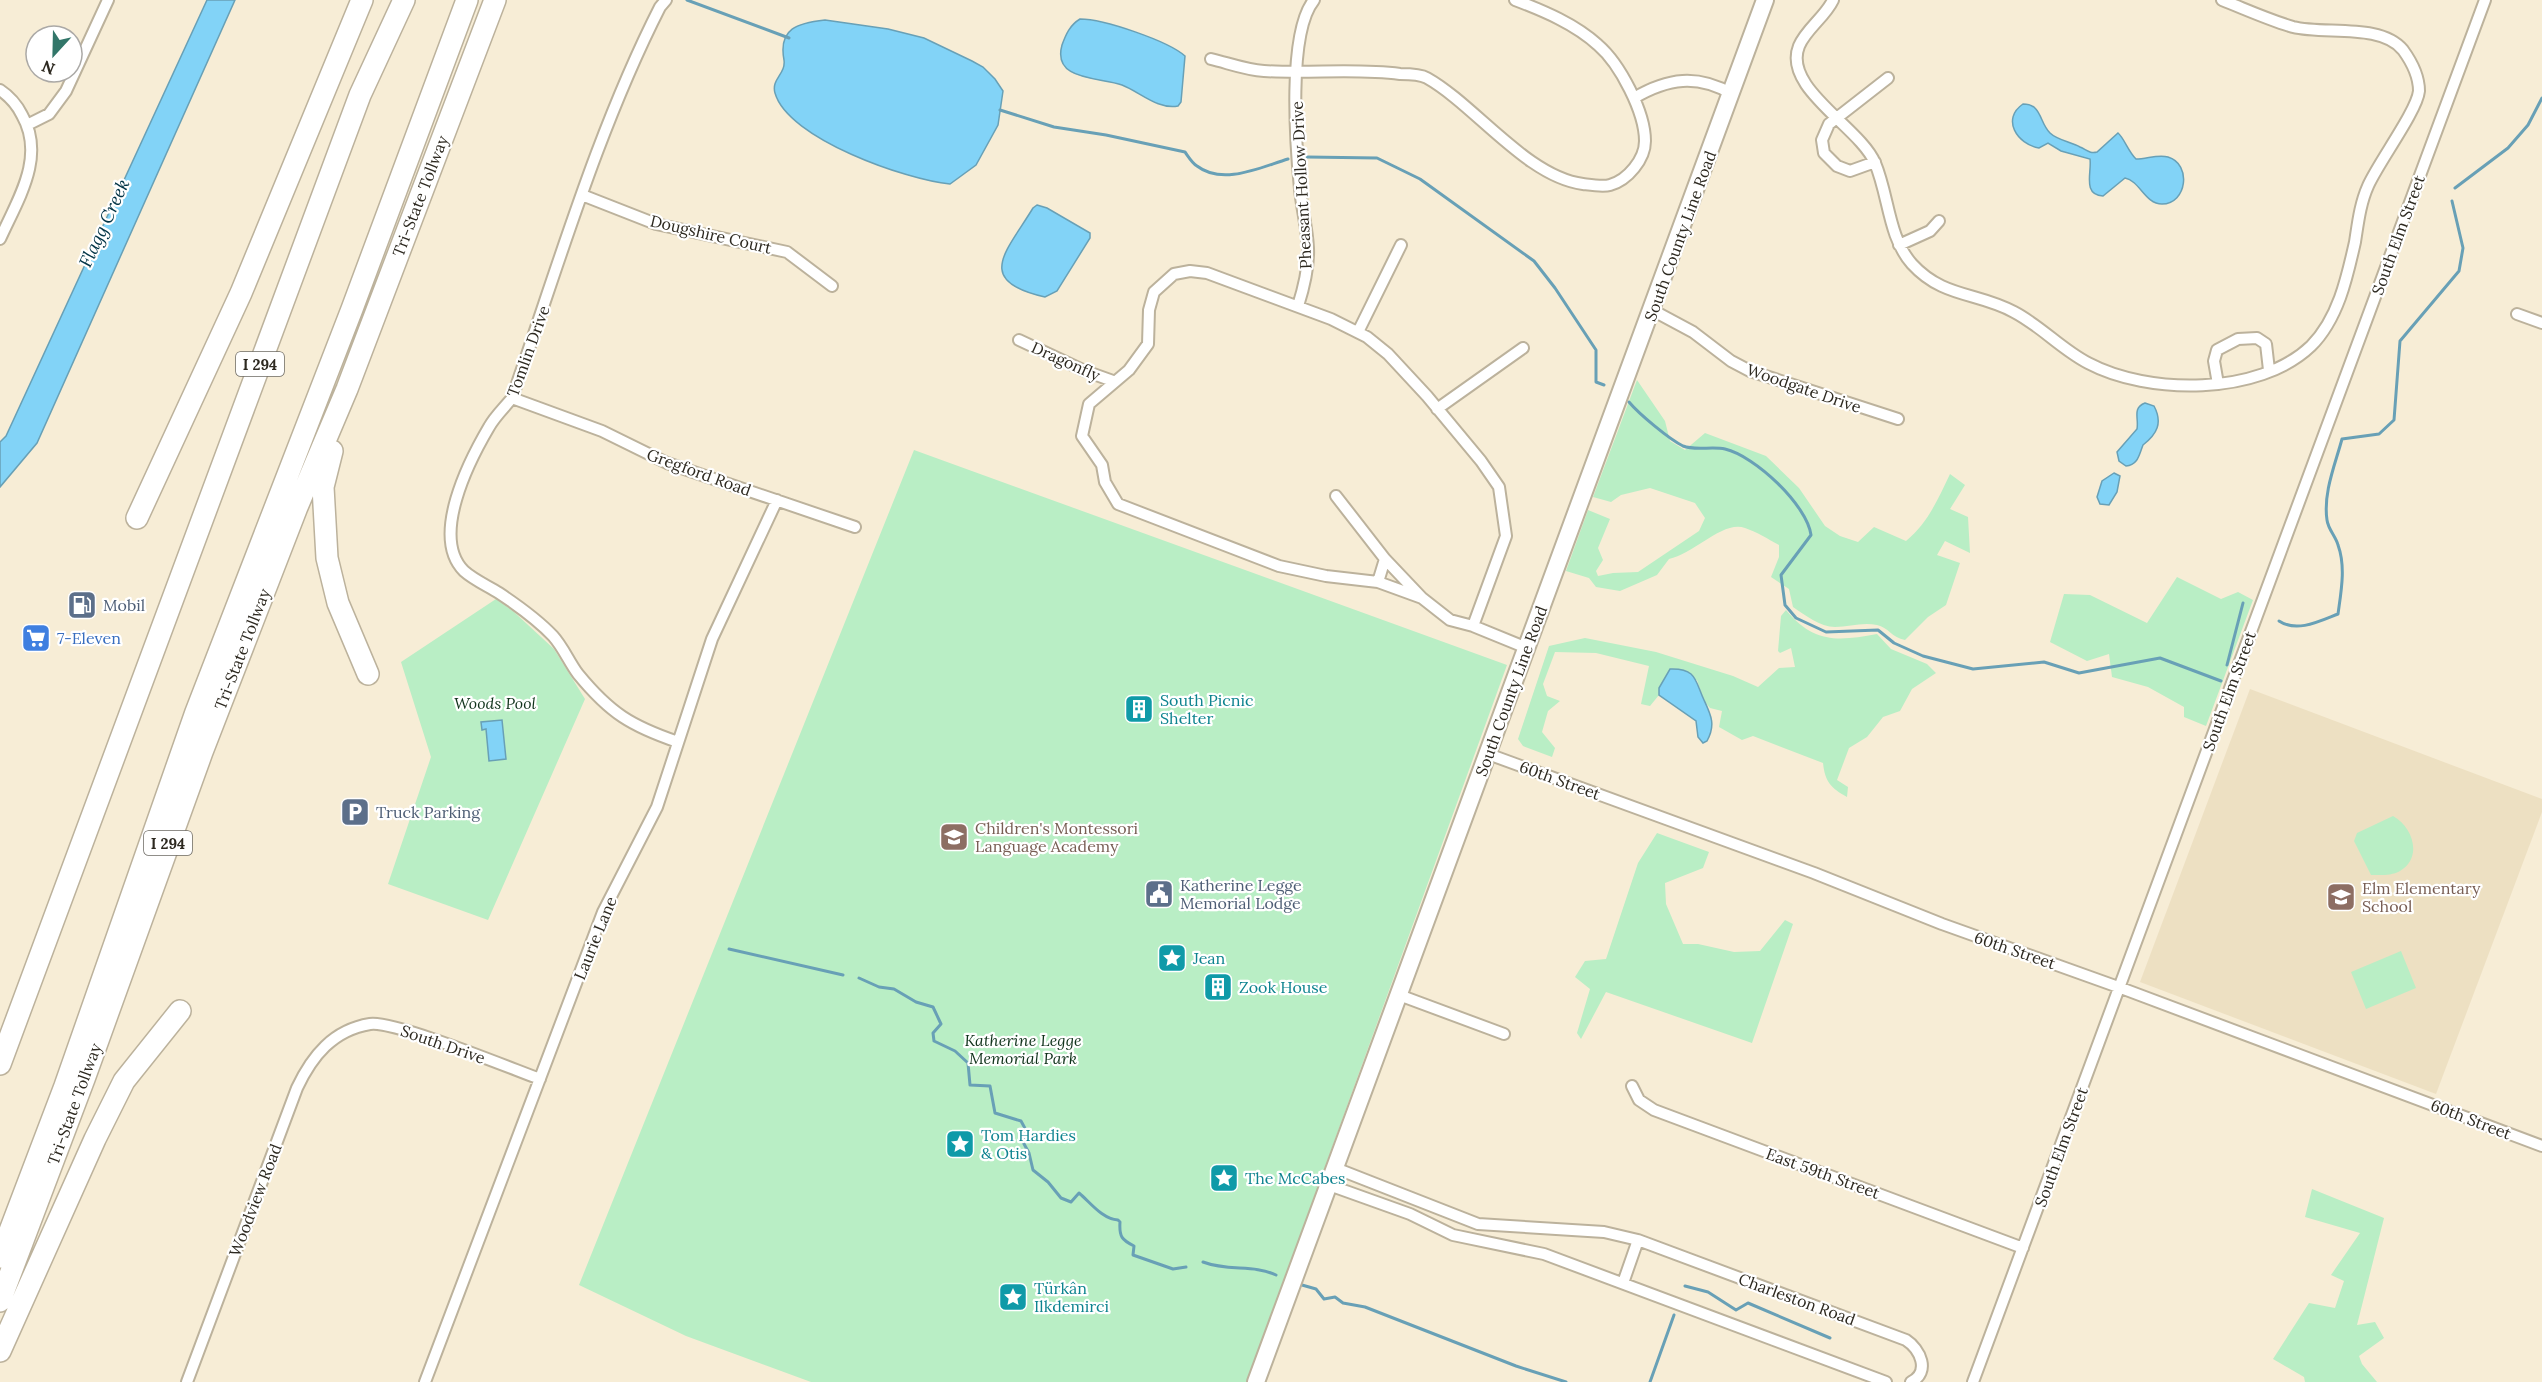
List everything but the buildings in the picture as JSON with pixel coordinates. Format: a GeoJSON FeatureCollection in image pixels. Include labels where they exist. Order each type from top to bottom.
{"type":"FeatureCollection","features":[{"type":"Feature","properties":{"kind":"highway"},"geometry":{"type":"LineString","coordinates":[[136,518],[242,293],[362,0]]}},
{"type":"Feature","properties":{"kind":"highway"},"geometry":{"type":"LineString","coordinates":[[360,95],[390,0]]}},
{"type":"Feature","properties":{"kind":"highway","name":"I 294"},"geometry":{"type":"LineString","coordinates":[[0,1064],[360,95],[404,0]]}},
{"type":"Feature","properties":{"kind":"highway","name":"Tri-State Tollway"},"geometry":{"type":"LineString","coordinates":[[0,1257],[65,1086],[196,712],[352,309],[467,0]]}},
{"type":"Feature","properties":{"kind":"highway","name":"Tri-State Tollway"},"geometry":{"type":"LineString","coordinates":[[0,1301],[88,1068],[206,742],[297,507],[347,389],[495,0]]}},
{"type":"Feature","properties":{"kind":"highway"},"geometry":{"type":"LineString","coordinates":[[347,389],[323,487],[327,558],[338,603],[368,674]]}},
{"type":"Feature","properties":{"kind":"highway"},"geometry":{"type":"LineString","coordinates":[[0,1351],[124,1081],[180,1011]]}},
{"type":"Feature","properties":{"kind":"main road","name":"South County Line Road"},"geometry":{"type":"LineString","coordinates":[[1256,1382],[1765,0]]}},
{"type":"Feature","properties":{"kind":"street"},"geometry":{"type":"LineString","coordinates":[[27,125],[49,114],[66,91],[108,0]]}},
{"type":"Feature","properties":{"kind":"street","name":"Tomlin Drive"},"geometry":{"type":"LineString","coordinates":[[666,0],[660,7],[632,62],[582,195],[512,398],[490,425],[467,473],[456,500],[450,529],[451,548],[464,571],[500,594],[554,636],[578,674],[605,705],[643,730],[678,742]]}},
{"type":"Feature","properties":{"kind":"street","name":"Pheasant Hollow Drive"},"geometry":{"type":"LineString","coordinates":[[1298,306],[1306,281],[1308,249],[1300,188],[1296,72],[1305,19],[1314,0]]}},
{"type":"Feature","properties":{"kind":"street"},"geometry":{"type":"LineString","coordinates":[[1211,59],[1261,71],[1366,70],[1424,76],[1459,100],[1520,153],[1550,173],[1581,184],[1610,185],[1626,176],[1643,156],[1645,140],[1634,98],[1619,68],[1599,45],[1569,24],[1515,0]]}},
{"type":"Feature","properties":{"kind":"street"},"geometry":{"type":"LineString","coordinates":[[1833,0],[1803,39],[1798,49],[1796,65],[1802,80],[1865,146],[1875,162],[1899,245],[1912,264],[1935,284],[2013,311],[2089,364],[2124,379],[2175,386],[2218,384],[2269,370],[2289,362],[2313,344],[2336,310],[2353,249],[2364,195],[2419,94],[2418,78],[2412,64],[2401,47],[2389,39],[2373,34],[2319,31],[2292,26],[2245,4],[2222,0]]}},
{"type":"Feature","properties":{"kind":"street","name":"South Elm Street"},"geometry":{"type":"LineString","coordinates":[[1973,1382],[2121,988],[2485,0]]}},
{"type":"Feature","properties":{"kind":"street"},"geometry":{"type":"LineString","coordinates":[[1875,162],[1850,171],[1837,166],[1824,153],[1822,140],[1829,124],[1888,78]]}},
{"type":"Feature","properties":{"kind":"street"},"geometry":{"type":"LineString","coordinates":[[1634,98],[1658,87],[1686,80],[1708,82],[1732,94]]}},
{"type":"Feature","properties":{"kind":"street"},"geometry":{"type":"LineString","coordinates":[[0,90],[18,107],[27,125],[32,146],[28,175],[0,238]]}},
{"type":"Feature","properties":{"kind":"street","name":"Dougshire Court"},"geometry":{"type":"LineString","coordinates":[[582,195],[656,224],[787,252],[832,286]]}},
{"type":"Feature","properties":{"kind":"street"},"geometry":{"type":"LineString","coordinates":[[1899,245],[1930,231],[1939,221]]}},
{"type":"Feature","properties":{"kind":"street"},"geometry":{"type":"LineString","coordinates":[[1358,332],[1401,245]]}},
{"type":"Feature","properties":{"kind":"street"},"geometry":{"type":"LineString","coordinates":[[1422,598],[1378,582],[1326,576],[1279,566],[1201,538],[1118,504],[1105,482],[1102,465],[1082,436],[1089,404],[1113,381],[1129,370],[1148,344],[1149,310],[1154,292],[1174,274],[1190,271],[1207,273],[1298,306],[1358,332],[1388,354],[1437,409],[1481,461],[1499,488],[1503,509],[1506,536],[1473,626]]}},
{"type":"Feature","properties":{"kind":"street","name":"Woodgate Drive"},"geometry":{"type":"LineString","coordinates":[[1652,310],[1693,332],[1731,361],[1750,371],[1898,419]]}},
{"type":"Feature","properties":{"kind":"street"},"geometry":{"type":"LineString","coordinates":[[2517,314],[2542,323]]}},
{"type":"Feature","properties":{"kind":"street"},"geometry":{"type":"LineString","coordinates":[[2218,384],[2214,361],[2217,350],[2238,339],[2258,338],[2266,344],[2269,370]]}},
{"type":"Feature","properties":{"kind":"street","name":"Dragonfly"},"geometry":{"type":"LineString","coordinates":[[1019,340],[1113,381]]}},
{"type":"Feature","properties":{"kind":"street"},"geometry":{"type":"LineString","coordinates":[[1437,409],[1523,348]]}},
{"type":"Feature","properties":{"kind":"street","name":"Gregford Road"},"geometry":{"type":"LineString","coordinates":[[512,398],[602,431],[667,463],[855,527]]}},
{"type":"Feature","properties":{"kind":"street"},"geometry":{"type":"LineString","coordinates":[[1336,496],[1385,559],[1422,598],[1450,620],[1473,626],[1527,648]]}},
{"type":"Feature","properties":{"kind":"street","name":"Laurie Lane"},"geometry":{"type":"LineString","coordinates":[[425,1382],[603,912],[657,807],[712,639],[777,500]]}},
{"type":"Feature","properties":{"kind":"street"},"geometry":{"type":"LineString","coordinates":[[1378,582],[1385,559]]}},
{"type":"Feature","properties":{"kind":"street","name":"60th Street"},"geometry":{"type":"LineString","coordinates":[[1488,754],[1814,873],[1942,924],[2121,988],[2542,1145]]}},
{"type":"Feature","properties":{"kind":"street"},"geometry":{"type":"LineString","coordinates":[[1399,995],[1504,1034]]}},
{"type":"Feature","properties":{"kind":"street","name":"South Drive"},"geometry":{"type":"LineString","coordinates":[[344,1031],[372,1023],[390,1026],[540,1078]]}},
{"type":"Feature","properties":{"kind":"street","name":"Woodview Road"},"geometry":{"type":"LineString","coordinates":[[187,1382],[297,1088],[315,1055],[344,1031]]}},
{"type":"Feature","properties":{"kind":"street","name":"East 59th Street"},"geometry":{"type":"LineString","coordinates":[[1632,1086],[1639,1100],[1654,1110],[2023,1248]]}},
{"type":"Feature","properties":{"kind":"street","name":"Charleston Road"},"geometry":{"type":"LineString","coordinates":[[1335,1168],[1478,1224],[1604,1232],[1638,1240],[1906,1340],[1916,1346],[1922,1363],[1921,1372],[1916,1380],[1911,1382]]}},
{"type":"Feature","properties":{"kind":"street"},"geometry":{"type":"LineString","coordinates":[[1329,1185],[1410,1214],[1453,1235],[1544,1254],[1886,1382]]}},
{"type":"Feature","properties":{"kind":"street"},"geometry":{"type":"LineString","coordinates":[[1623,1283],[1638,1240]]}},
{"type":"Feature","properties":{"kind":"shaded area","name":"Elm Elementary School"},"geometry":{"type":"Polygon","coordinates":[[[2250,689],[2542,799],[2542,812],[2436,1094],[2140,982],[2250,689]]]}},
{"type":"Feature","properties":{"kind":"green space"},"geometry":{"type":"Polygon","coordinates":[[[1637,380],[1665,421],[1670,441],[1685,450],[1705,433],[1766,456],[1799,488],[1825,526],[1840,536],[1858,542],[1874,527],[1906,541],[1926,518],[1950,474],[1965,485],[1950,509],[1968,517],[1970,553],[1945,541],[1937,555],[1960,563],[1946,605],[1928,617],[1905,640],[1877,625],[1835,627],[1824,625],[1793,607],[1789,589],[1771,577],[1779,557],[1779,545],[1745,528],[1736,527],[1718,533],[1679,556],[1669,559],[1657,575],[1620,591],[1596,587],[1589,578],[1566,571],[1588,510],[1610,519],[1598,548],[1603,560],[1596,571],[1598,576],[1638,572],[1699,531],[1705,518],[1695,503],[1650,488],[1621,495],[1611,502],[1593,497],[1637,380]]]}},
{"type":"Feature","properties":{"kind":"green space","name":"Katherine Legge Memorial Park"},"geometry":{"type":"Polygon","coordinates":[[[914,450],[1507,665],[1247,1382],[811,1382],[686,1336],[579,1285],[914,450]]]}},
{"type":"Feature","properties":{"kind":"green space"},"geometry":{"type":"Polygon","coordinates":[[[2177,577],[2221,599],[2238,592],[2253,600],[2206,726],[2184,717],[2184,707],[2148,687],[2112,677],[2109,654],[2087,661],[2050,642],[2064,594],[2090,595],[2147,623],[2177,577]]]}},
{"type":"Feature","properties":{"kind":"green space","name":"Woods Pool"},"geometry":{"type":"Polygon","coordinates":[[[496,599],[514,612],[554,649],[585,699],[488,920],[388,884],[431,757],[401,662],[496,599]]]}},
{"type":"Feature","properties":{"kind":"green space"},"geometry":{"type":"Polygon","coordinates":[[[1786,610],[1807,629],[1828,637],[1851,638],[1877,634],[1891,649],[1927,664],[1936,673],[1912,689],[1900,711],[1883,717],[1867,737],[1849,748],[1837,780],[1848,787],[1847,797],[1830,784],[1825,775],[1823,763],[1753,736],[1742,740],[1719,727],[1722,711],[1710,708],[1704,701],[1697,680],[1659,688],[1659,695],[1650,706],[1641,704],[1649,666],[1596,653],[1555,652],[1543,684],[1547,696],[1560,701],[1548,711],[1542,732],[1555,748],[1552,757],[1523,746],[1518,739],[1549,646],[1585,638],[1656,652],[1733,676],[1758,687],[1779,668],[1795,667],[1791,648],[1780,653],[1778,651],[1781,616],[1786,610]]]}},
{"type":"Feature","properties":{"kind":"green space"},"geometry":{"type":"Polygon","coordinates":[[[2393,816],[2406,827],[2413,842],[2411,858],[2407,865],[2397,873],[2371,875],[2354,841],[2357,833],[2393,816]]]}},
{"type":"Feature","properties":{"kind":"green space"},"geometry":{"type":"Polygon","coordinates":[[[1657,833],[1709,852],[1703,868],[1665,883],[1666,904],[1683,944],[1698,944],[1734,952],[1760,951],[1785,920],[1793,924],[1752,1043],[1606,992],[1581,1039],[1577,1033],[1590,989],[1575,977],[1585,961],[1606,959],[1638,863],[1657,833]]]}},
{"type":"Feature","properties":{"kind":"green space"},"geometry":{"type":"Polygon","coordinates":[[[2401,951],[2416,988],[2366,1009],[2351,972],[2401,951]]]}},
{"type":"Feature","properties":{"kind":"green space"},"geometry":{"type":"Polygon","coordinates":[[[2312,1189],[2384,1218],[2357,1325],[2375,1322],[2384,1338],[2359,1356],[2362,1364],[2377,1382],[2305,1382],[2304,1377],[2273,1359],[2309,1303],[2335,1308],[2344,1281],[2331,1275],[2360,1233],[2305,1217],[2312,1189]]]}},
{"type":"Feature","properties":{"kind":"water"},"geometry":{"type":"Polygon","coordinates":[[[207,0],[235,0],[37,443],[0,487],[0,442],[6,436],[207,0]]]}},
{"type":"Feature","properties":{"kind":"water"},"geometry":{"type":"Polygon","coordinates":[[[1080,19],[1135,32],[1165,44],[1185,56],[1181,102],[1178,106],[1171,107],[1149,100],[1122,85],[1080,76],[1064,65],[1061,57],[1062,45],[1069,30],[1080,19]]]}},
{"type":"Feature","properties":{"kind":"water"},"geometry":{"type":"Polygon","coordinates":[[[825,20],[888,29],[924,38],[983,67],[1003,91],[998,125],[976,165],[950,184],[906,175],[879,166],[825,141],[802,126],[784,110],[774,88],[784,65],[783,49],[787,34],[792,29],[806,23],[825,20]]]}},
{"type":"Feature","properties":{"kind":"water"},"geometry":{"type":"Polygon","coordinates":[[[2023,104],[2037,110],[2050,133],[2090,152],[2097,152],[2118,133],[2136,159],[2164,156],[2176,161],[2183,175],[2181,191],[2177,198],[2162,204],[2156,203],[2147,197],[2135,183],[2125,178],[2103,196],[2096,195],[2092,192],[2089,182],[2090,159],[2061,151],[2048,143],[2039,148],[2031,146],[2018,136],[2014,130],[2013,117],[2016,110],[2023,104]]]}},
{"type":"Feature","properties":{"kind":"water"},"geometry":{"type":"Polygon","coordinates":[[[1037,205],[1047,208],[1090,233],[1090,238],[1057,291],[1045,297],[1023,290],[1009,282],[1003,273],[1002,263],[1006,251],[1037,205]]]}},
{"type":"Feature","properties":{"kind":"water"},"geometry":{"type":"Polygon","coordinates":[[[2145,403],[2154,406],[2157,412],[2157,428],[2152,437],[2143,445],[2136,462],[2126,466],[2119,461],[2117,452],[2137,429],[2137,411],[2145,403]]]}},
{"type":"Feature","properties":{"kind":"water"},"geometry":{"type":"Polygon","coordinates":[[[2114,473],[2120,476],[2117,492],[2109,505],[2100,504],[2097,497],[2102,481],[2114,473]]]}},
{"type":"Feature","properties":{"kind":"water"},"geometry":{"type":"Polygon","coordinates":[[[1670,669],[1685,671],[1694,677],[1709,710],[1712,720],[1711,730],[1707,741],[1703,743],[1698,737],[1696,721],[1659,695],[1659,688],[1670,669]]]}},
{"type":"Feature","properties":{"kind":"water"},"geometry":{"type":"Polygon","coordinates":[[[502,720],[506,759],[489,761],[486,729],[482,730],[481,722],[502,720]]]}},
{"type":"Feature","properties":{"kind":"waterway"},"geometry":{"type":"LineString","coordinates":[[687,0],[789,38]]}},
{"type":"Feature","properties":{"kind":"waterway"},"geometry":{"type":"LineString","coordinates":[[2455,188],[2508,148],[2528,125],[2542,98]]}},
{"type":"Feature","properties":{"kind":"waterway"},"geometry":{"type":"LineString","coordinates":[[1000,110],[1054,127],[1106,135],[1185,152],[1197,166],[1207,172],[1218,174],[1242,173],[1288,159]]}},
{"type":"Feature","properties":{"kind":"waterway"},"geometry":{"type":"LineString","coordinates":[[1307,157],[1377,158],[1420,179],[1534,261],[1596,350],[1596,382],[1604,385]]}},
{"type":"Feature","properties":{"kind":"waterway"},"geometry":{"type":"LineString","coordinates":[[2279,621],[2301,626],[2338,614],[2342,562],[2337,542],[2328,523],[2326,510],[2333,469],[2342,439],[2379,434],[2394,420],[2400,341],[2459,271],[2463,248],[2452,201]]}},
{"type":"Feature","properties":{"kind":"waterway"},"geometry":{"type":"LineString","coordinates":[[1629,402],[1654,426],[1677,443],[1688,447],[1720,448],[1737,453],[1764,471],[1790,496],[1800,510],[1811,535],[1781,575],[1785,605],[1796,618],[1826,632],[1878,630],[1894,643],[1923,656],[1973,669],[2044,662],[2079,673],[2160,658],[2221,681]]}},
{"type":"Feature","properties":{"kind":"waterway"},"geometry":{"type":"LineString","coordinates":[[2227,665],[2243,603]]}},
{"type":"Feature","properties":{"kind":"waterway"},"geometry":{"type":"LineString","coordinates":[[729,949],[843,975]]}},
{"type":"Feature","properties":{"kind":"waterway"},"geometry":{"type":"LineString","coordinates":[[859,978],[879,987],[894,989],[916,1002],[933,1007],[941,1024],[933,1033],[934,1041],[955,1051],[968,1063],[970,1085],[990,1086],[995,1113],[1021,1121],[1027,1132],[1023,1142],[1029,1153],[1033,1170],[1048,1182],[1061,1198],[1071,1202],[1079,1193],[1107,1217],[1118,1220],[1122,1237],[1134,1246],[1133,1255],[1173,1269],[1186,1267]]}},
{"type":"Feature","properties":{"kind":"waterway"},"geometry":{"type":"LineString","coordinates":[[1203,1262],[1222,1267],[1259,1270],[1276,1275]]}},
{"type":"Feature","properties":{"kind":"waterway"},"geometry":{"type":"LineString","coordinates":[[1302,1285],[1316,1289],[1324,1299],[1335,1297],[1343,1303],[1365,1307],[1516,1366],[1566,1382]]}},
{"type":"Feature","properties":{"kind":"waterway"},"geometry":{"type":"LineString","coordinates":[[1685,1286],[1708,1292],[1736,1310],[1748,1303],[1830,1338]]}},
{"type":"Feature","properties":{"kind":"waterway"},"geometry":{"type":"LineString","coordinates":[[1650,1382],[1674,1315]]}},
{"type":"Feature","properties":{"kind":"place","name":"Mobil"},"geometry":{"type":"Point","coordinates":[82,605]}},
{"type":"Feature","properties":{"kind":"place","name":"7-Eleven"},"geometry":{"type":"Point","coordinates":[36,638]}},
{"type":"Feature","properties":{"kind":"place","name":"South Picnic Shelter"},"geometry":{"type":"Point","coordinates":[1139,709]}},
{"type":"Feature","properties":{"kind":"place","name":"Truck Parking"},"geometry":{"type":"Point","coordinates":[355,812]}},
{"type":"Feature","properties":{"kind":"place","name":"Children's Montessori Language Academy"},"geometry":{"type":"Point","coordinates":[954,837]}},
{"type":"Feature","properties":{"kind":"place","name":"Katherine Legge Memorial Lodge"},"geometry":{"type":"Point","coordinates":[1159,894]}},
{"type":"Feature","properties":{"kind":"place","name":"Elm Elementary School"},"geometry":{"type":"Point","coordinates":[2341,897]}},
{"type":"Feature","properties":{"kind":"place","name":"Jean"},"geometry":{"type":"Point","coordinates":[1172,958]}},
{"type":"Feature","properties":{"kind":"place","name":"Zook House"},"geometry":{"type":"Point","coordinates":[1218,987]}},
{"type":"Feature","properties":{"kind":"place","name":"Tom Hardies & Otis"},"geometry":{"type":"Point","coordinates":[960,1144]}},
{"type":"Feature","properties":{"kind":"place","name":"The McCabes"},"geometry":{"type":"Point","coordinates":[1224,1178]}},
{"type":"Feature","properties":{"kind":"place","name":"Türkân Ilkdemirci"},"geometry":{"type":"Point","coordinates":[1013,1297]}},
{"type":"Feature","properties":{"kind":"water label","name":"Flagg Creek"},"geometry":{"type":"Point","coordinates":[104,223]}}]}
